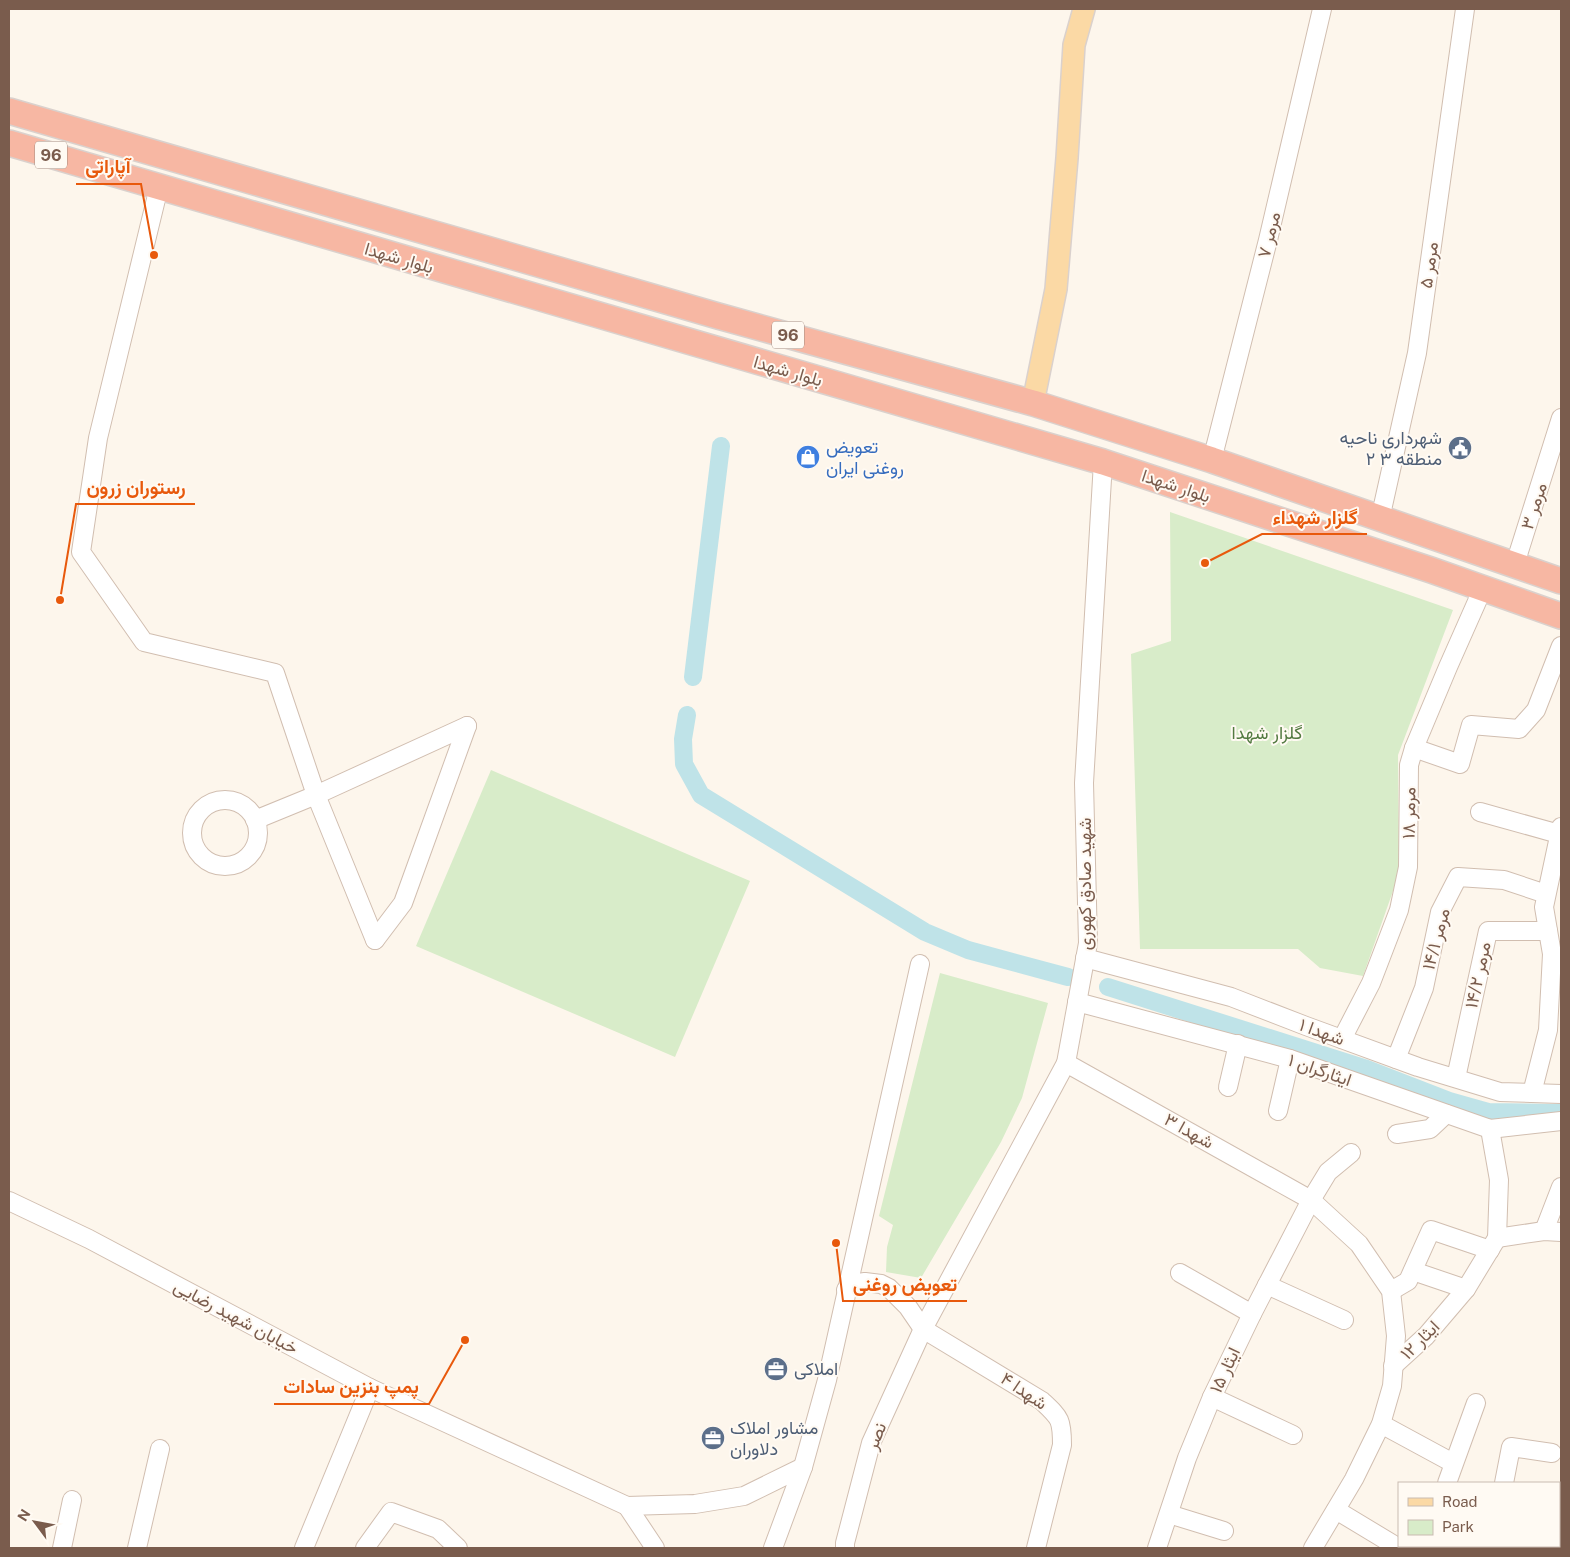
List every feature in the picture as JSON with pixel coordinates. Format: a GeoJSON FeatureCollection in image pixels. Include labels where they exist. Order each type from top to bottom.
{"type":"FeatureCollection","features":[{"type":"Feature","properties":{"kind":"highway","name":"بلوار شهدا"},"geometry":{"type":"LineString","coordinates":[[9,111],[718,316],[1033,403],[1212,460],[1561,581]]}},
{"type":"Feature","properties":{"kind":"highway","name":"بلوار شهدا"},"geometry":{"type":"LineString","coordinates":[[9,143],[1103,462],[1484,588],[1561,616]]}},
{"type":"Feature","properties":{"kind":"highway"},"geometry":{"type":"LineString","coordinates":[[363,247],[372,242],[376,232],[376,226],[371,216]]}},
{"type":"Feature","properties":{"kind":"highway"},"geometry":{"type":"LineString","coordinates":[[438,269],[432,254],[434,247],[443,237]]}},
{"type":"Feature","properties":{"kind":"main road"},"geometry":{"type":"LineString","coordinates":[[1033,403],[1056,289],[1074,45],[1084,9]]}},
{"type":"Feature","properties":{"kind":"street","name":"مرمر ۷"},"geometry":{"type":"LineString","coordinates":[[1212,460],[1268,240],[1322,9]]}},
{"type":"Feature","properties":{"kind":"street","name":"مرمر ۵"},"geometry":{"type":"LineString","coordinates":[[1380,519],[1417,353],[1465,9]]}},
{"type":"Feature","properties":{"kind":"street"},"geometry":{"type":"LineString","coordinates":[[159,187],[98,438],[81,552],[144,642],[275,673],[316,795],[375,940],[404,903],[467,726],[316,795],[255,820]]}},
{"type":"Feature","properties":{"kind":"street","name":"مرمر ۳"},"geometry":{"type":"LineString","coordinates":[[1515,564],[1561,418]]}},
{"type":"Feature","properties":{"kind":"street","name":"شهید صادق کهوری"},"geometry":{"type":"LineString","coordinates":[[923,1329],[1066,1063],[1088,943],[1084,783],[1103,462]]}},
{"type":"Feature","properties":{"kind":"street","name":"مرمر ۱۸"},"geometry":{"type":"LineString","coordinates":[[1342,1039],[1371,984],[1399,910],[1408,868],[1409,765],[1414,748],[1448,666],[1484,588]]}},
{"type":"Feature","properties":{"kind":"street"},"geometry":{"type":"LineString","coordinates":[[1414,748],[1460,764],[1471,725],[1519,729],[1536,710],[1561,646]]}},
{"type":"Feature","properties":{"kind":"street"},"geometry":{"type":"LineString","coordinates":[[1480,812],[1560,830],[1552,889],[1544,907],[1552,954],[1548,1030],[1532,1093]]}},
{"type":"Feature","properties":{"kind":"street","name":"مرمر ۱۴/۱"},"geometry":{"type":"LineString","coordinates":[[1396,1059],[1424,988],[1440,912],[1458,877],[1504,880],[1552,889]]}},
{"type":"Feature","properties":{"kind":"street","name":"مرمر ۱۴/۲"},"geometry":{"type":"LineString","coordinates":[[1456,1078],[1488,931],[1548,931]]}},
{"type":"Feature","properties":{"kind":"street","name":"شهدا ۱"},"geometry":{"type":"LineString","coordinates":[[1085,958],[1231,997],[1396,1059],[1500,1092],[1561,1094]]}},
{"type":"Feature","properties":{"kind":"street"},"geometry":{"type":"LineString","coordinates":[[774,1548],[803,1467],[827,1380],[920,964]]}},
{"type":"Feature","properties":{"kind":"street","name":"ایثارگران ۱"},"geometry":{"type":"LineString","coordinates":[[1077,1002],[1290,1059],[1490,1129],[1561,1121]]}},
{"type":"Feature","properties":{"kind":"street"},"geometry":{"type":"LineString","coordinates":[[1228,1087],[1238,1044]]}},
{"type":"Feature","properties":{"kind":"street"},"geometry":{"type":"LineString","coordinates":[[1278,1111],[1290,1059]]}},
{"type":"Feature","properties":{"kind":"street","name":"شهدا ۳"},"geometry":{"type":"LineString","coordinates":[[1066,1063],[1311,1200],[1359,1244],[1391,1291]]}},
{"type":"Feature","properties":{"kind":"street"},"geometry":{"type":"LineString","coordinates":[[1397,1134],[1430,1129],[1446,1114]]}},
{"type":"Feature","properties":{"kind":"street","name":"ایثار ۱۲"},"geometry":{"type":"LineString","coordinates":[[1313,1548],[1336,1510],[1381,1424],[1392,1386],[1393,1366],[1426,1336],[1466,1289],[1494,1244],[1499,1180],[1490,1129]]}},
{"type":"Feature","properties":{"kind":"street","name":"ایثار ۱۵"},"geometry":{"type":"LineString","coordinates":[[1157,1548],[1187,1458],[1212,1397],[1252,1314],[1311,1200],[1328,1172],[1351,1153]]}},
{"type":"Feature","properties":{"kind":"street"},"geometry":{"type":"LineString","coordinates":[[1393,1366],[1396,1336],[1391,1291],[1408,1281],[1431,1230],[1494,1244],[1553,1231],[1561,1187]]}},
{"type":"Feature","properties":{"kind":"street","name":"خیابان شهید رضایی"},"geometry":{"type":"LineString","coordinates":[[9,1201],[89,1239],[370,1388],[627,1506],[695,1504],[744,1496],[803,1467]]}},
{"type":"Feature","properties":{"kind":"street"},"geometry":{"type":"LineString","coordinates":[[1413,1271],[1466,1289]]}},
{"type":"Feature","properties":{"kind":"street"},"geometry":{"type":"LineString","coordinates":[[1180,1273],[1252,1314]]}},
{"type":"Feature","properties":{"kind":"street"},"geometry":{"type":"LineString","coordinates":[[846,1290],[858,1283],[865,1282],[880,1284],[888,1288],[908,1307],[923,1329]]}},
{"type":"Feature","properties":{"kind":"street"},"geometry":{"type":"LineString","coordinates":[[1267,1285],[1344,1320]]}},
{"type":"Feature","properties":{"kind":"street","name":"نصر"},"geometry":{"type":"LineString","coordinates":[[845,1548],[844,1543],[871,1443],[923,1329]]}},
{"type":"Feature","properties":{"kind":"street","name":"شهدا ۴"},"geometry":{"type":"LineString","coordinates":[[923,1329],[1035,1396],[1058,1416],[1062,1430],[1062,1445],[1036,1548]]}},
{"type":"Feature","properties":{"kind":"street"},"geometry":{"type":"LineString","coordinates":[[304,1548],[370,1388]]}},
{"type":"Feature","properties":{"kind":"street"},"geometry":{"type":"LineString","coordinates":[[1212,1397],[1293,1435]]}},
{"type":"Feature","properties":{"kind":"street"},"geometry":{"type":"LineString","coordinates":[[1447,1482],[1476,1403]]}},
{"type":"Feature","properties":{"kind":"street"},"geometry":{"type":"LineString","coordinates":[[1381,1424],[1454,1463]]}},
{"type":"Feature","properties":{"kind":"street"},"geometry":{"type":"LineString","coordinates":[[1504,1482],[1511,1447],[1552,1453]]}},
{"type":"Feature","properties":{"kind":"street"},"geometry":{"type":"LineString","coordinates":[[137,1548],[160,1449]]}},
{"type":"Feature","properties":{"kind":"street"},"geometry":{"type":"LineString","coordinates":[[62,1548],[72,1500]]}},
{"type":"Feature","properties":{"kind":"street"},"geometry":{"type":"LineString","coordinates":[[627,1506],[655,1548]]}},
{"type":"Feature","properties":{"kind":"street"},"geometry":{"type":"LineString","coordinates":[[1336,1510],[1399,1548]]}},
{"type":"Feature","properties":{"kind":"street"},"geometry":{"type":"LineString","coordinates":[[365,1548],[391,1512],[438,1529],[458,1548]]}},
{"type":"Feature","properties":{"kind":"street"},"geometry":{"type":"LineString","coordinates":[[1168,1514],[1224,1531]]}},
{"type":"Feature","properties":{"kind":"green space","name":"گلزار شهدا"},"geometry":{"type":"Polygon","coordinates":[[[1170,512],[1453,610],[1398,755],[1399,874],[1363,976],[1320,968],[1298,949],[1140,949],[1131,654],[1171,641],[1170,512]]]}},
{"type":"Feature","properties":{"kind":"green space"},"geometry":{"type":"Polygon","coordinates":[[[491,770],[750,881],[675,1057],[416,946],[491,770]]]}},
{"type":"Feature","properties":{"kind":"green space"},"geometry":{"type":"Polygon","coordinates":[[[940,973],[1048,1003],[1022,1098],[1001,1142],[921,1278],[886,1272],[887,1247],[893,1225],[879,1216],[940,973]]]}},
{"type":"Feature","properties":{"kind":"waterway"},"geometry":{"type":"LineString","coordinates":[[693,677],[721,446]]}},
{"type":"Feature","properties":{"kind":"waterway"},"geometry":{"type":"LineString","coordinates":[[687,715],[683,739],[684,764],[701,795],[925,932],[968,950],[1068,977]]}},
{"type":"Feature","properties":{"kind":"waterway"},"geometry":{"type":"LineString","coordinates":[[1108,987],[1364,1068],[1449,1101],[1488,1112],[1561,1113]]}},
{"type":"Feature","properties":{"kind":"place","name":"آپاراتی"},"geometry":{"type":"Point","coordinates":[154,255]}},
{"type":"Feature","properties":{"kind":"place","name":"شهرداری ناحیه ۲ منطقه ۳"},"geometry":{"type":"Point","coordinates":[1460,448]}},
{"type":"Feature","properties":{"kind":"place","name":"تعویض روغنی ایران"},"geometry":{"type":"Point","coordinates":[808,457]}},
{"type":"Feature","properties":{"kind":"place","name":"گلزار شهداء"},"geometry":{"type":"Point","coordinates":[1205,563]}},
{"type":"Feature","properties":{"kind":"place","name":"رستوران زرون"},"geometry":{"type":"Point","coordinates":[60,600]}},
{"type":"Feature","properties":{"kind":"place","name":"تعویض روغنی"},"geometry":{"type":"Point","coordinates":[836,1243]}},
{"type":"Feature","properties":{"kind":"place","name":"پمپ بنزین سادات"},"geometry":{"type":"Point","coordinates":[465,1340]}},
{"type":"Feature","properties":{"kind":"place","name":"املاکی"},"geometry":{"type":"Point","coordinates":[776,1369]}},
{"type":"Feature","properties":{"kind":"place","name":"مشاور املاک دلاوران"},"geometry":{"type":"Point","coordinates":[713,1438]}}]}
